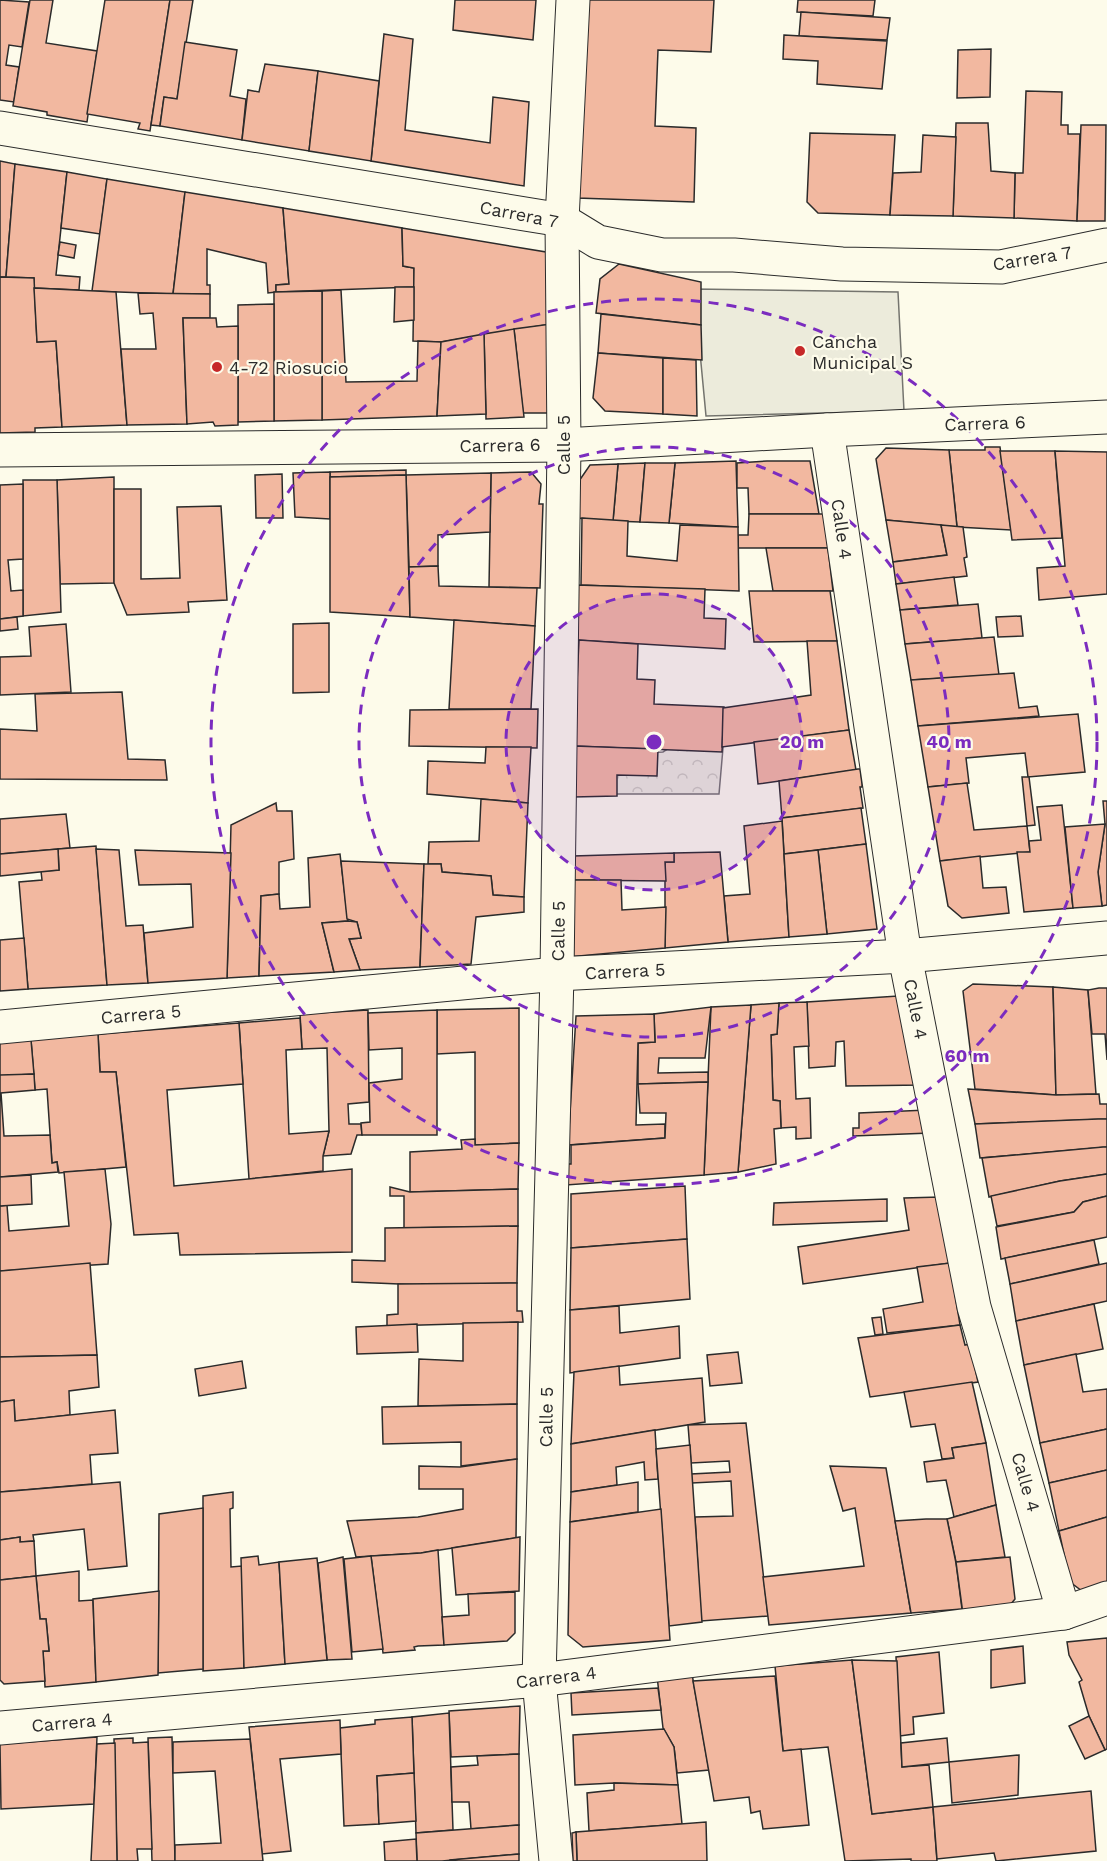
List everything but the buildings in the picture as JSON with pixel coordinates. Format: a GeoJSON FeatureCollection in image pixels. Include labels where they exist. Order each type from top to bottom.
{"type":"FeatureCollection","features":[{"type":"Feature","properties":{"kind":"street","name":"Calle 5"},"geometry":{"type":"LineString","coordinates":[[556,1861],[539,1680],[557,974],[564,445],[562,220],[573,0]]}},
{"type":"Feature","properties":{"kind":"street","name":"Carrera 7"},"geometry":{"type":"LineString","coordinates":[[0,128],[562,220],[598,242],[662,255],[734,255],[842,264],[1001,267],[1107,245]]}},
{"type":"Feature","properties":{"kind":"street","name":"Carrera 6"},"geometry":{"type":"LineString","coordinates":[[0,450],[564,445],[1107,417]]}},
{"type":"Feature","properties":{"kind":"street","name":"Calle 4"},"geometry":{"type":"LineString","coordinates":[[827,430],[905,956],[974,1307],[1064,1613]]}},
{"type":"Feature","properties":{"kind":"street","name":"Carrera 5"},"geometry":{"type":"LineString","coordinates":[[0,1027],[557,974],[905,956],[1107,938]]}},
{"type":"Feature","properties":{"kind":"street","name":"Carrera 4"},"geometry":{"type":"LineString","coordinates":[[0,1728],[539,1680],[1064,1613],[1107,1598]]}},
{"type":"Feature","properties":{"kind":"green space","name":"Cancha Municipal S"},"geometry":{"type":"Polygon","coordinates":[[[694,289],[898,292],[904,411],[706,416],[694,289]]]}},
{"type":"Feature","properties":{"kind":"green space"},"geometry":{"type":"Polygon","coordinates":[[[725,725],[719,794],[581,794],[645,753],[663,752],[683,739],[725,725]]]}},
{"type":"Feature","properties":{"kind":"place","name":"Cancha Municipal S"},"geometry":{"type":"Point","coordinates":[800,351]}},
{"type":"Feature","properties":{"kind":"place","name":"4-72 Riosucio"},"geometry":{"type":"Point","coordinates":[217,367]}}]}
